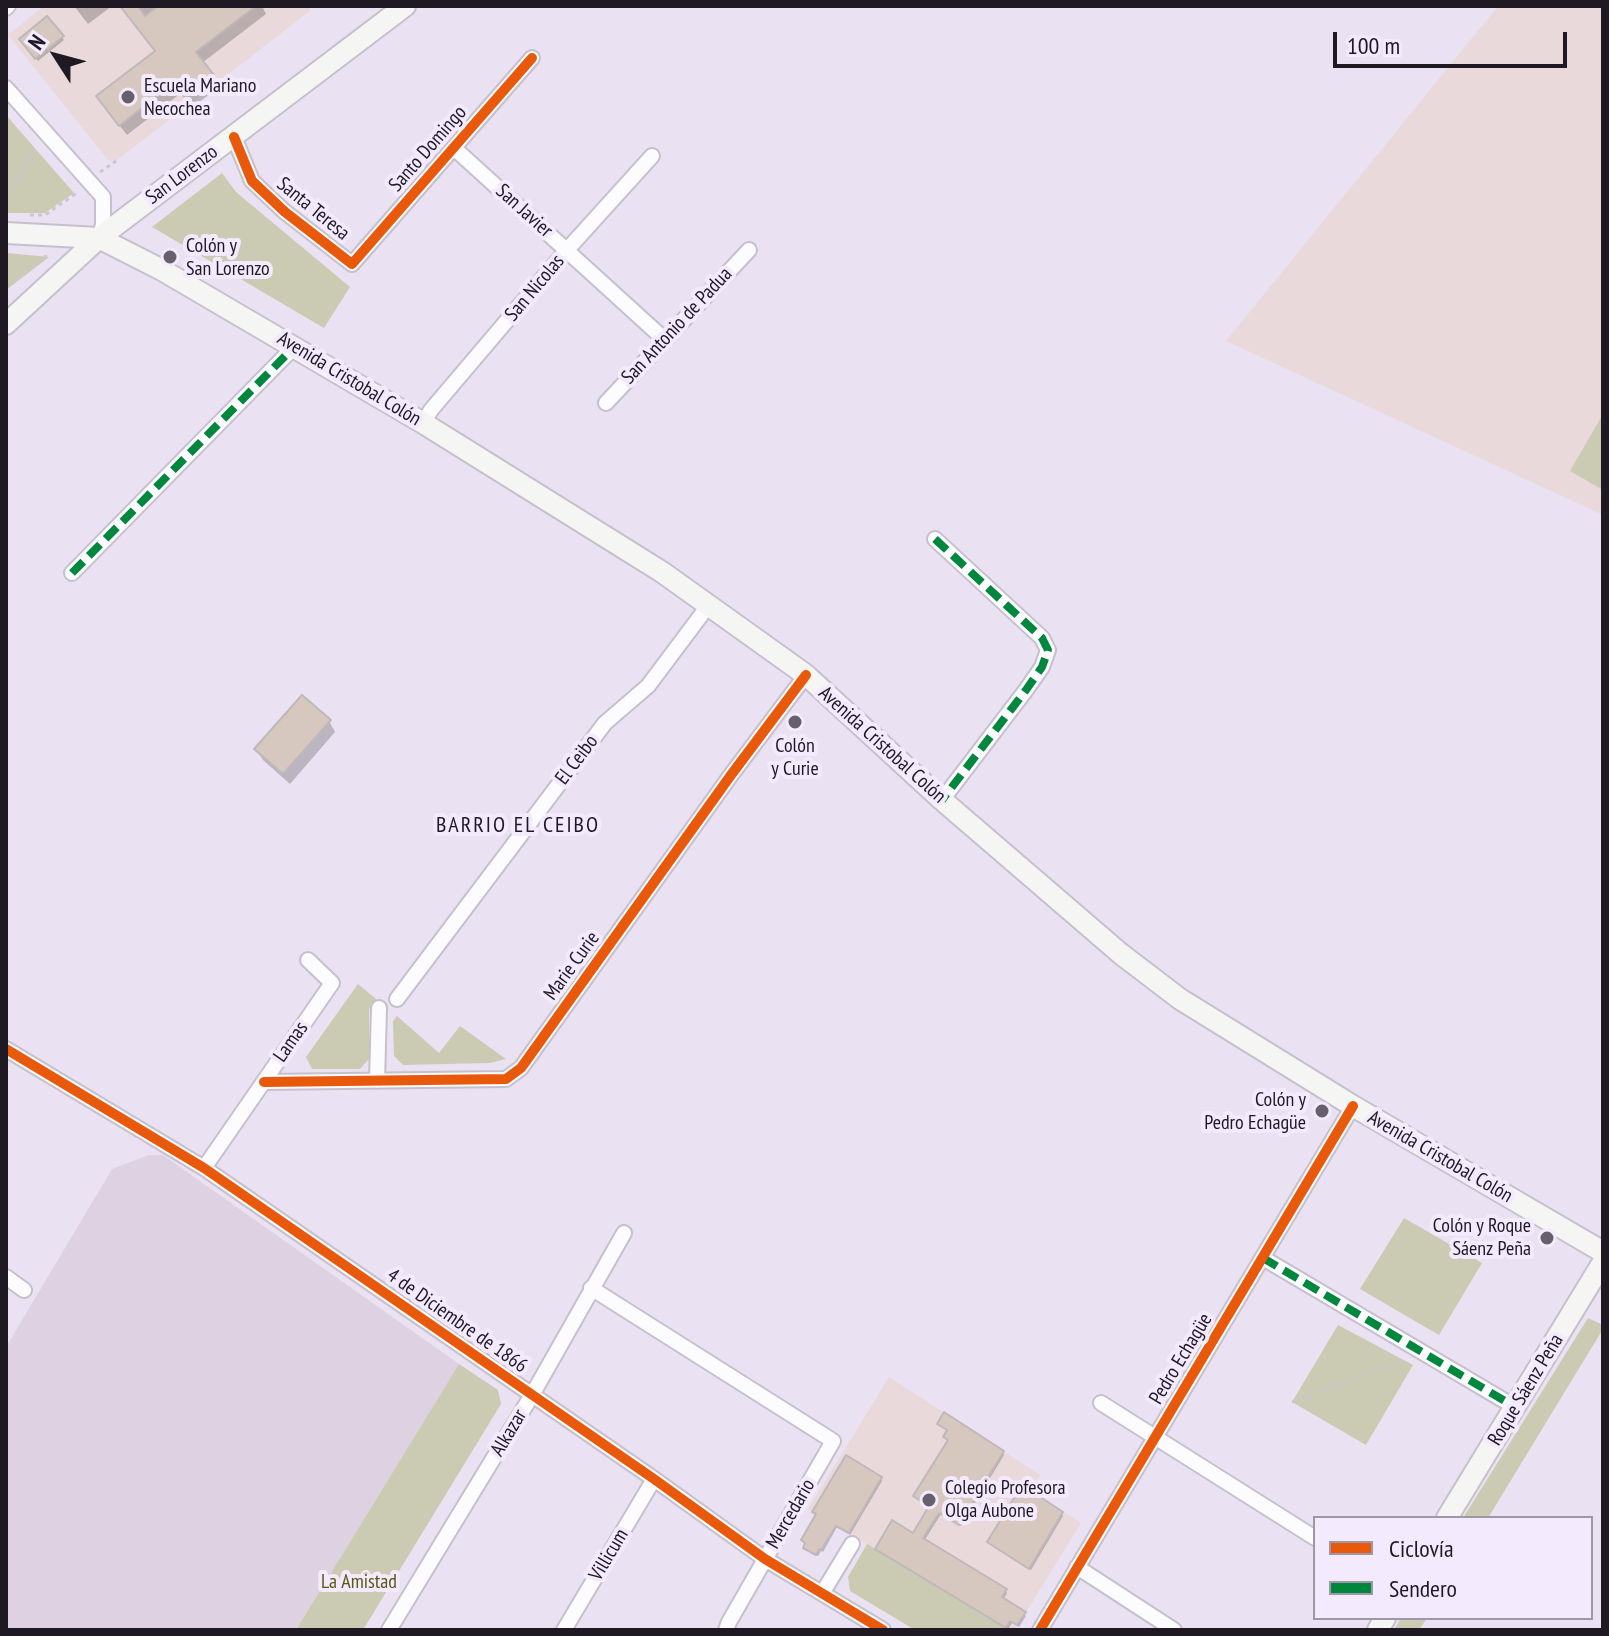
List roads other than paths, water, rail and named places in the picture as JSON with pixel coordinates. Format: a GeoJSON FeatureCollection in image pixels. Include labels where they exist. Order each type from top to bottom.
{"type":"FeatureCollection","features":[{"type":"Feature","properties":{"kind":"main road","name":"San Lorenzo"},"geometry":{"type":"LineString","coordinates":[[6,324],[99,238],[405,6]]}},
{"type":"Feature","properties":{"kind":"main road","name":"Avenida Cristobal Colón"},"geometry":{"type":"LineString","coordinates":[[6,233],[99,238],[162,270],[423,423],[662,572],[806,675],[942,800],[1121,954],[1180,999],[1353,1106],[1603,1252]]}},
{"type":"Feature","properties":{"kind":"main road","name":"Roque Sáenz Peña"},"geometry":{"type":"LineString","coordinates":[[1448,1516],[1603,1262]]}},
{"type":"Feature","properties":{"kind":"street","name":"Santo Domingo"},"geometry":{"type":"LineString","coordinates":[[352,264],[532,58]]}},
{"type":"Feature","properties":{"kind":"street"},"geometry":{"type":"LineString","coordinates":[[6,88],[103,197],[103,225],[99,238]]}},
{"type":"Feature","properties":{"kind":"street","name":"Santa Teresa"},"geometry":{"type":"LineString","coordinates":[[234,137],[252,181],[285,212],[352,264]]}},
{"type":"Feature","properties":{"kind":"street","name":"San Javier"},"geometry":{"type":"LineString","coordinates":[[454,148],[665,340]]}},
{"type":"Feature","properties":{"kind":"street","name":"San Nicolas"},"geometry":{"type":"LineString","coordinates":[[423,423],[566,251],[652,156]]}},
{"type":"Feature","properties":{"kind":"street","name":"San Antonio de Padua"},"geometry":{"type":"LineString","coordinates":[[606,403],[749,250]]}},
{"type":"Feature","properties":{"kind":"street"},"geometry":{"type":"LineString","coordinates":[[72,573],[295,346]]}},
{"type":"Feature","properties":{"kind":"street"},"geometry":{"type":"LineString","coordinates":[[935,539],[1042,638],[1048,650],[1042,667],[1026,690],[942,800]]}},
{"type":"Feature","properties":{"kind":"street","name":"El Ceibo"},"geometry":{"type":"LineString","coordinates":[[397,999],[605,723],[648,686],[708,606]]}},
{"type":"Feature","properties":{"kind":"street","name":"Marie Curie"},"geometry":{"type":"LineString","coordinates":[[264,1082],[506,1079],[521,1068],[806,675]]}},
{"type":"Feature","properties":{"kind":"street","name":"Lamas"},"geometry":{"type":"LineString","coordinates":[[204,1168],[332,983],[308,960]]}},
{"type":"Feature","properties":{"kind":"street"},"geometry":{"type":"LineString","coordinates":[[377,1081],[379,1008]]}},
{"type":"Feature","properties":{"kind":"street","name":"4 de Diciembre de 1866"},"geometry":{"type":"LineString","coordinates":[[6,1049],[204,1168],[765,1559],[883,1630]]}},
{"type":"Feature","properties":{"kind":"street","name":"Pedro Echagüe"},"geometry":{"type":"LineString","coordinates":[[1040,1630],[1353,1106]]}},
{"type":"Feature","properties":{"kind":"street","name":"Alkazar"},"geometry":{"type":"LineString","coordinates":[[389,1630],[532,1395],[624,1233]]}},
{"type":"Feature","properties":{"kind":"street"},"geometry":{"type":"LineString","coordinates":[[1263,1258],[1515,1407]]}},
{"type":"Feature","properties":{"kind":"street"},"geometry":{"type":"LineString","coordinates":[[6,1277],[24,1290]]}},
{"type":"Feature","properties":{"kind":"street","name":"Mercedario"},"geometry":{"type":"LineString","coordinates":[[591,1288],[833,1441],[726,1630]]}},
{"type":"Feature","properties":{"kind":"street"},"geometry":{"type":"LineString","coordinates":[[1101,1403],[1313,1537]]}},
{"type":"Feature","properties":{"kind":"street","name":"Villicum"},"geometry":{"type":"LineString","coordinates":[[564,1630],[654,1479]]}},
{"type":"Feature","properties":{"kind":"street"},"geometry":{"type":"LineString","coordinates":[[823,1592],[852,1544]]}},
{"type":"Feature","properties":{"kind":"street"},"geometry":{"type":"LineString","coordinates":[[1077,1567],[1174,1630]]}},
{"type":"Feature","properties":{"kind":"place","name":"Escuela Mariano Necochea"},"geometry":{"type":"Point","coordinates":[128,97]}},
{"type":"Feature","properties":{"kind":"place","name":"Colón y San Lorenzo"},"geometry":{"type":"Point","coordinates":[170,257]}},
{"type":"Feature","properties":{"kind":"place","name":"Colón y Curie"},"geometry":{"type":"Point","coordinates":[795,722]}},
{"type":"Feature","properties":{"kind":"place","name":"Colón y Pedro Echagüe"},"geometry":{"type":"Point","coordinates":[1322,1111]}},
{"type":"Feature","properties":{"kind":"place","name":"Colón y Roque Sáenz Peña"},"geometry":{"type":"Point","coordinates":[1547,1238]}},
{"type":"Feature","properties":{"kind":"place","name":"Colegio Profesora Olga Aubone"},"geometry":{"type":"Point","coordinates":[929,1500]}},
{"type":"Feature","properties":{"kind":"district","name":"BARRIO EL CEIBO"},"geometry":{"type":"Point","coordinates":[518,826]}},
{"type":"Feature","properties":{"kind":"park label","name":"La Amistad"},"geometry":{"type":"Point","coordinates":[359,1582]}}]}
